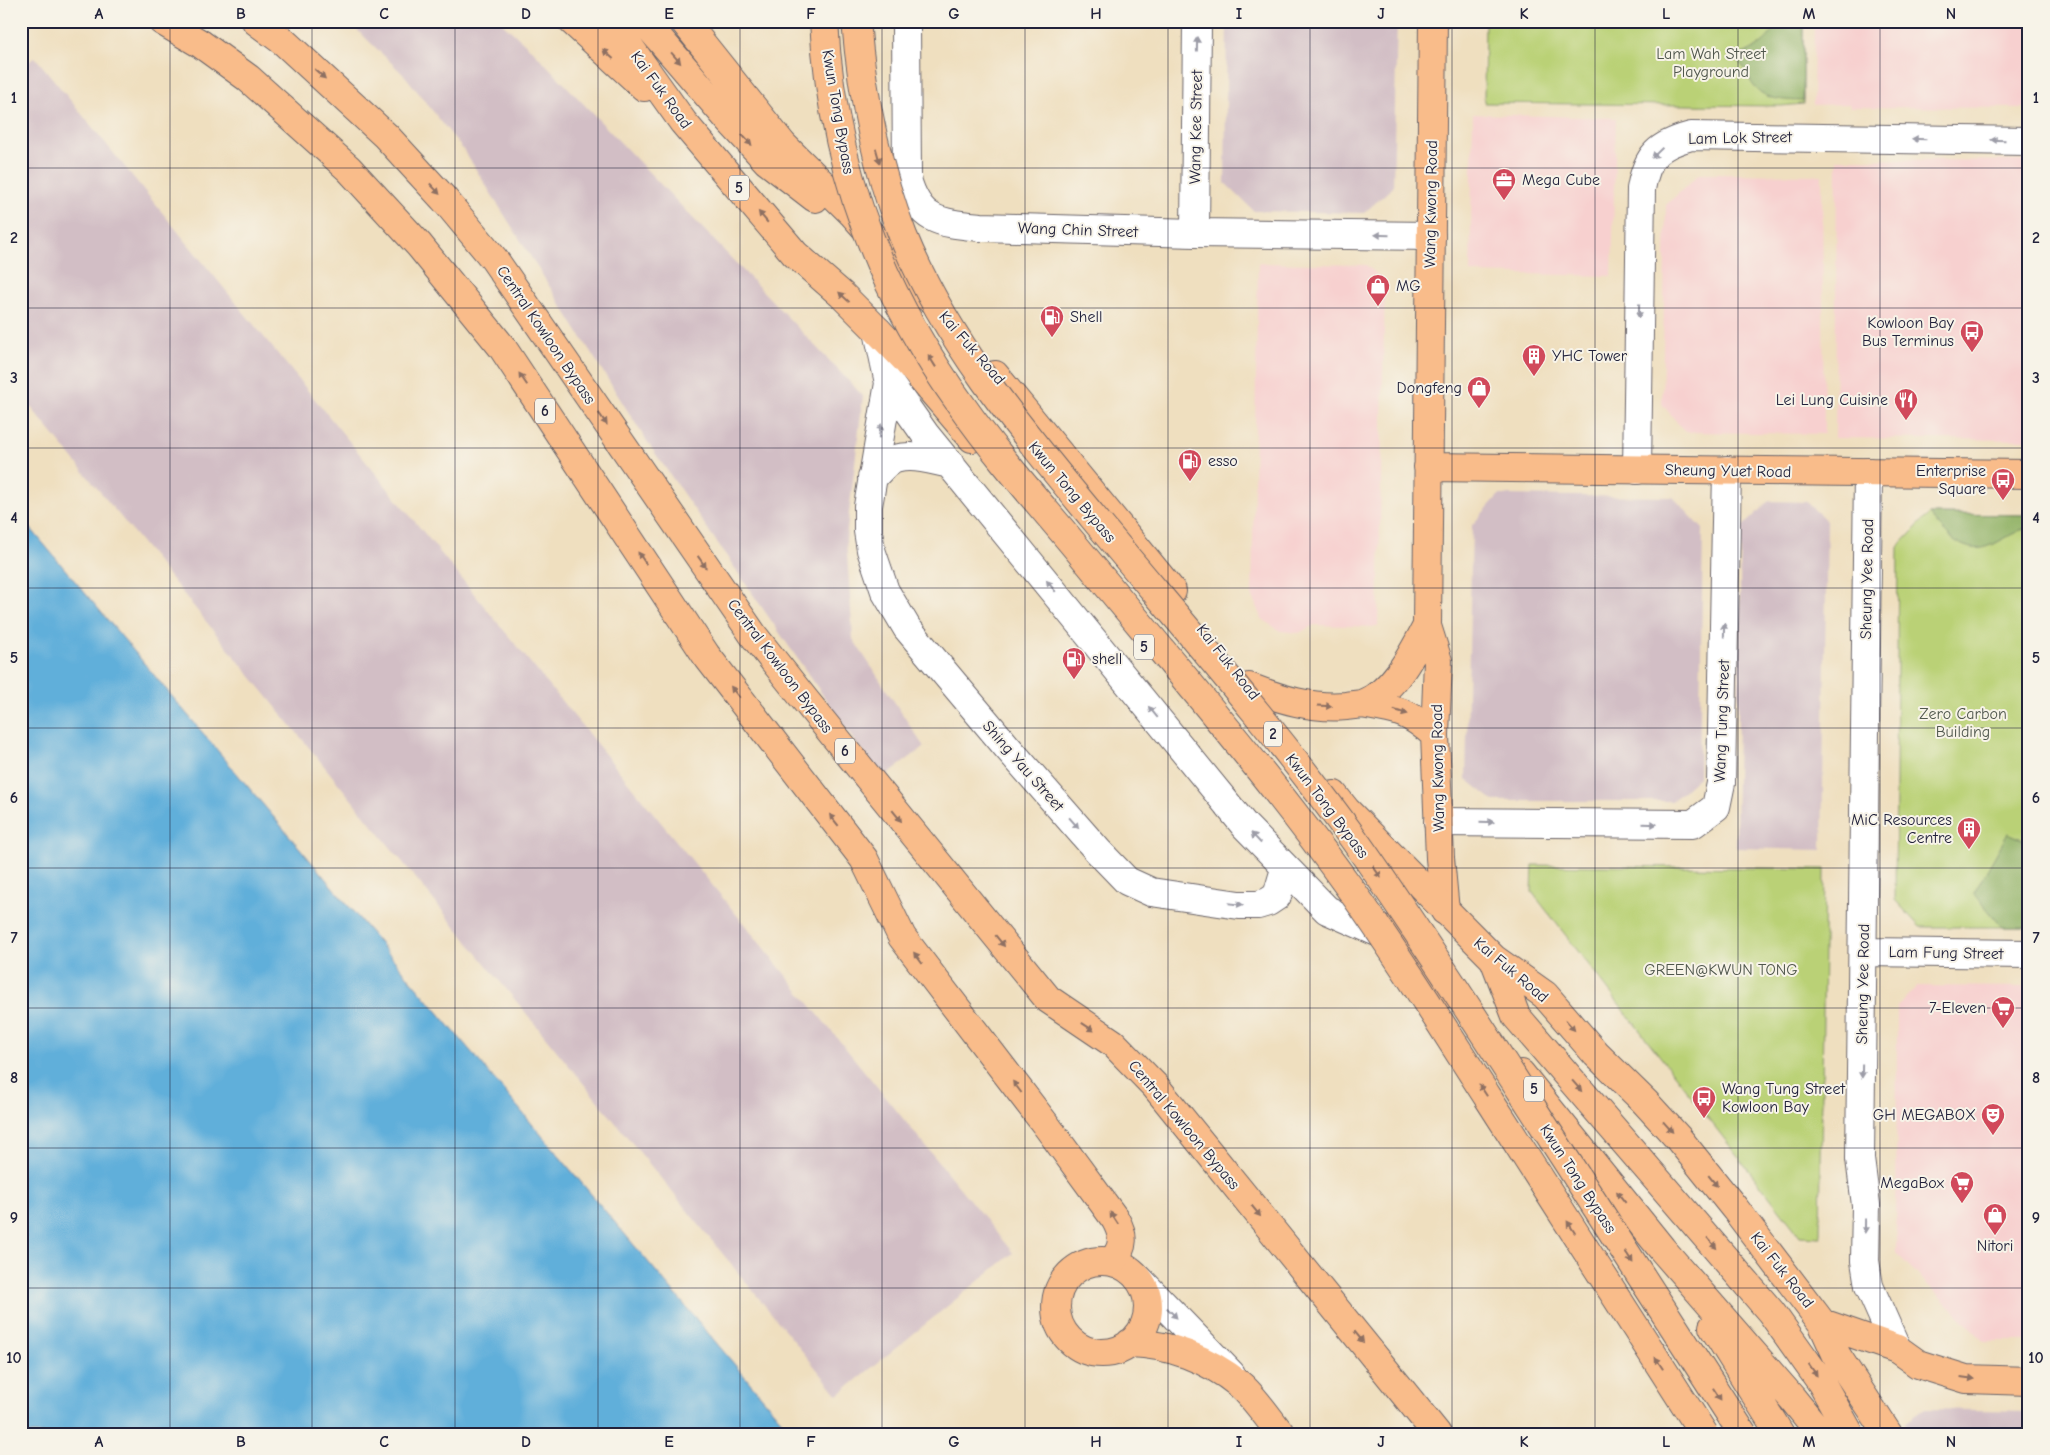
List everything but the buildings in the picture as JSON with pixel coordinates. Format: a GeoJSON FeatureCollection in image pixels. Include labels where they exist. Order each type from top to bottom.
{"type":"FeatureCollection","features":[{"type":"Feature","properties":{"kind":"main road","name":"6"},"geometry":{"type":"LineString","coordinates":[[162,21],[201,44],[248,78],[349,169],[419,245],[502,347],[706,654],[864,859],[902,937],[1046,1125],[1115,1219],[1122,1231],[1122,1243],[1118,1254],[1112,1261]]}},
{"type":"Feature","properties":{"kind":"main road","name":"Central Kowloon Bypass"},"geometry":{"type":"LineString","coordinates":[[256,21],[284,42],[386,136],[444,198],[488,252],[754,636],[918,842],[1048,999],[1113,1043],[1155,1086],[1437,1434]]}},
{"type":"Feature","properties":{"kind":"main road","name":"5"},"geometry":{"type":"LineString","coordinates":[[572,21],[683,122]]}},
{"type":"Feature","properties":{"kind":"main road","name":"Kai Fuk Road"},"geometry":{"type":"LineString","coordinates":[[611,21],[683,122],[795,254],[842,295],[904,358],[1043,522],[1342,889],[1413,954],[1489,1037],[1544,1101],[1662,1249],[1821,1434]]}},
{"type":"Feature","properties":{"kind":"main road"},"geometry":{"type":"LineString","coordinates":[[644,21],[728,119],[767,161],[887,250]]}},
{"type":"Feature","properties":{"kind":"main road","name":"Kai Fuk Road"},"geometry":{"type":"LineString","coordinates":[[684,21],[783,146],[887,250],[1026,412],[1346,810],[1444,911],[1494,959],[1545,995],[1596,1054],[1645,1102],[1678,1138],[1822,1322],[1837,1356],[1888,1434]]}},
{"type":"Feature","properties":{"kind":"main road","name":"Kwun Tong Bypass"},"geometry":{"type":"LineString","coordinates":[[824,21],[833,103],[852,191],[862,222],[887,279],[930,360],[987,440],[1283,799],[1349,887],[1403,965],[1704,1434]]}},
{"type":"Feature","properties":{"kind":"main road","name":"Kwun Tong Bypass"},"geometry":{"type":"LineString","coordinates":[[856,21],[865,99],[873,140],[886,185],[902,234],[922,278],[962,348],[1026,437],[1276,738],[1352,836],[1437,960],[1743,1434]]}},
{"type":"Feature","properties":{"kind":"main road","name":"Wang Kwong Road"},"geometry":{"type":"LineString","coordinates":[[1433,21],[1427,626],[1438,661],[1435,735],[1444,911]]}},
{"type":"Feature","properties":{"kind":"main road","name":"Sheung Yuet Road"},"geometry":{"type":"LineString","coordinates":[[1428,467],[2029,474]]}},
{"type":"Feature","properties":{"kind":"main road","name":"Wang Kwong Road"},"geometry":{"type":"LineString","coordinates":[[1249,687],[1288,701],[1304,704],[1332,706],[1361,704],[1378,694],[1399,674],[1427,626]]}},
{"type":"Feature","properties":{"kind":"main road"},"geometry":{"type":"LineString","coordinates":[[1361,704],[1406,713],[1418,720],[1435,735]]}},
{"type":"Feature","properties":{"kind":"main road"},"geometry":{"type":"LineString","coordinates":[[1494,959],[1516,1016],[1787,1333],[1822,1382],[1850,1434]]}},
{"type":"Feature","properties":{"kind":"main road"},"geometry":{"type":"LineString","coordinates":[[1662,1249],[1780,1434]]}},
{"type":"Feature","properties":{"kind":"main road"},"geometry":{"type":"LineString","coordinates":[[1093,1261],[1112,1261],[1126,1267],[1138,1278],[1146,1292],[1148,1305],[1146,1319],[1140,1333],[1130,1343],[1117,1350],[1103,1353],[1088,1350],[1075,1344],[1064,1334],[1057,1320],[1056,1304],[1059,1288],[1068,1275],[1080,1265],[1093,1261]]}},
{"type":"Feature","properties":{"kind":"main road"},"geometry":{"type":"LineString","coordinates":[[1822,1322],[1897,1349]]}},
{"type":"Feature","properties":{"kind":"main road"},"geometry":{"type":"LineString","coordinates":[[1130,1343],[1150,1344],[1181,1351],[1208,1364],[1240,1384],[1281,1434]]}},
{"type":"Feature","properties":{"kind":"main road","name":"Sheung Yee Road"},"geometry":{"type":"LineString","coordinates":[[1897,1349],[1918,1364],[1966,1379],[2029,1381]]}},
{"type":"Feature","properties":{"kind":"street"},"geometry":{"type":"LineString","coordinates":[[847,21],[848,54],[859,90],[906,144]]}},
{"type":"Feature","properties":{"kind":"street","name":"Wang Chin Street"},"geometry":{"type":"LineString","coordinates":[[906,21],[907,179],[911,194],[920,210],[938,220],[953,224],[981,227],[1195,233],[1431,236]]}},
{"type":"Feature","properties":{"kind":"street","name":"Wang Kee Street"},"geometry":{"type":"LineString","coordinates":[[1195,233],[1198,21]]}},
{"type":"Feature","properties":{"kind":"street","name":"Lam Lok Street"},"geometry":{"type":"LineString","coordinates":[[1637,470],[1641,189],[1644,170],[1652,157],[1670,141],[1691,136],[2029,141]]}},
{"type":"Feature","properties":{"kind":"street","name":"Kai Fuk Road"},"geometry":{"type":"LineString","coordinates":[[878,331],[890,383],[926,434],[1245,826],[1327,910],[1395,939]]}},
{"type":"Feature","properties":{"kind":"street","name":"Shing Yau Street"},"geometry":{"type":"LineString","coordinates":[[890,383],[868,506],[870,540],[871,550],[885,591],[907,628],[1007,747],[1098,851],[1127,881],[1152,892],[1239,905],[1258,905],[1268,902],[1277,896],[1285,869]]}},
{"type":"Feature","properties":{"kind":"street"},"geometry":{"type":"LineString","coordinates":[[872,478],[887,463],[900,458],[920,458],[951,464]]}},
{"type":"Feature","properties":{"kind":"street","name":"Wang Tung Street"},"geometry":{"type":"LineString","coordinates":[[1438,822],[1693,824],[1716,807],[1722,783],[1727,470]]}},
{"type":"Feature","properties":{"kind":"street","name":"Sheung Yee Road"},"geometry":{"type":"LineString","coordinates":[[1868,472],[1860,1159],[1866,1204],[1865,1261],[1872,1295],[1897,1349]]}},
{"type":"Feature","properties":{"kind":"street","name":"Lam Fung Street"},"geometry":{"type":"LineString","coordinates":[[1863,952],[2029,954]]}},
{"type":"Feature","properties":{"kind":"street"},"geometry":{"type":"LineString","coordinates":[[1138,1278],[1240,1384]]}},
{"type":"Feature","properties":{"kind":"shaded area"},"geometry":{"type":"Polygon","coordinates":[[[348,21],[500,21],[533,51],[863,396],[846,539],[853,639],[924,747],[881,779],[646,440],[465,152],[406,77],[348,21]]]}},
{"type":"Feature","properties":{"kind":"shaded area"},"geometry":{"type":"Polygon","coordinates":[[[1227,21],[1397,21],[1393,187],[1364,213],[1254,211],[1225,183],[1227,21]]]}},
{"type":"Feature","properties":{"kind":"shaded area"},"geometry":{"type":"Polygon","coordinates":[[[1814,21],[2029,21],[2029,108],[1813,105],[1814,21]]]}},
{"type":"Feature","properties":{"kind":"shaded area"},"geometry":{"type":"Polygon","coordinates":[[[35,57],[1013,1253],[838,1395],[21,395],[21,68],[35,57]]]}},
{"type":"Feature","properties":{"kind":"shaded area"},"geometry":{"type":"Polygon","coordinates":[[[1473,114],[1616,118],[1612,276],[1470,273],[1473,114]]]}},
{"type":"Feature","properties":{"kind":"shaded area","name":"Enterprise Square"},"geometry":{"type":"Polygon","coordinates":[[[1837,159],[2029,161],[2029,440],[1835,438],[1837,159]]]}},
{"type":"Feature","properties":{"kind":"shaded area"},"geometry":{"type":"Polygon","coordinates":[[[1699,174],[1822,175],[1824,434],[1685,432],[1662,404],[1666,205],[1699,174]]]}},
{"type":"Feature","properties":{"kind":"shaded area"},"geometry":{"type":"Polygon","coordinates":[[[1258,263],[1366,265],[1385,281],[1378,627],[1314,625],[1299,633],[1280,631],[1261,618],[1252,595],[1258,263]]]}},
{"type":"Feature","properties":{"kind":"shaded area"},"geometry":{"type":"Polygon","coordinates":[[[1499,495],[1673,497],[1703,529],[1699,777],[1672,801],[1494,801],[1466,779],[1472,525],[1499,495]]]}},
{"type":"Feature","properties":{"kind":"shaded area"},"geometry":{"type":"Polygon","coordinates":[[[1769,501],[1806,502],[1827,521],[1822,850],[1736,848],[1741,528],[1769,501]]]}},
{"type":"Feature","properties":{"kind":"shaded area","name":"MegaBox"},"geometry":{"type":"Polygon","coordinates":[[[1917,986],[2029,987],[2029,1341],[1984,1341],[1896,1253],[1897,1007],[1917,986]]]}},
{"type":"Feature","properties":{"kind":"shaded area"},"geometry":{"type":"Polygon","coordinates":[[[1925,1409],[2029,1411],[2029,1434],[1912,1434],[1905,1423],[1925,1409]]]}},
{"type":"Feature","properties":{"kind":"green space","name":"Lam Wah Street Playground"},"geometry":{"type":"Polygon","coordinates":[[[1485,21],[1803,21],[1803,104],[1781,106],[1484,103],[1485,21]]]}},
{"type":"Feature","properties":{"kind":"green space"},"geometry":{"type":"Polygon","coordinates":[[[1778,21],[1803,21],[1803,101],[1766,96],[1755,87],[1741,64],[1731,57],[1759,45],[1770,35],[1778,21]]]}},
{"type":"Feature","properties":{"kind":"green space","name":"Zero Carbon Building"},"geometry":{"type":"Polygon","coordinates":[[[1929,514],[2029,515],[2029,927],[1920,927],[1895,900],[1898,547],[1929,514]]]}},
{"type":"Feature","properties":{"kind":"green space"},"geometry":{"type":"Polygon","coordinates":[[[1929,514],[2029,515],[2029,527],[1984,548],[1974,548],[1965,546],[1949,536],[1929,514]]]}},
{"type":"Feature","properties":{"kind":"green space"},"geometry":{"type":"Polygon","coordinates":[[[2008,833],[2029,842],[2029,927],[2002,927],[1974,893],[2008,833]]]}},
{"type":"Feature","properties":{"kind":"green space","name":"GREEN@KWUN TONG"},"geometry":{"type":"Polygon","coordinates":[[[1533,865],[1825,869],[1820,1237],[1800,1236],[1532,892],[1533,865]]]}},
{"type":"Feature","properties":{"kind":"water"},"geometry":{"type":"Polygon","coordinates":[[[21,517],[793,1434],[21,1434],[21,517]]]}},
{"type":"Feature","properties":{"kind":"place","name":"Mega Cube"},"geometry":{"type":"Point","coordinates":[1504,201]}},
{"type":"Feature","properties":{"kind":"place","name":"MG"},"geometry":{"type":"Point","coordinates":[1378,307]}},
{"type":"Feature","properties":{"kind":"place","name":"Shell"},"geometry":{"type":"Point","coordinates":[1052,338]}},
{"type":"Feature","properties":{"kind":"place","name":"Kowloon Bay Bus Terminus"},"geometry":{"type":"Point","coordinates":[1972,353]}},
{"type":"Feature","properties":{"kind":"place","name":"YHC Tower"},"geometry":{"type":"Point","coordinates":[1534,377]}},
{"type":"Feature","properties":{"kind":"place","name":"Dongfeng"},"geometry":{"type":"Point","coordinates":[1479,409]}},
{"type":"Feature","properties":{"kind":"place","name":"Lei Lung Cuisine"},"geometry":{"type":"Point","coordinates":[1906,421]}},
{"type":"Feature","properties":{"kind":"place","name":"esso"},"geometry":{"type":"Point","coordinates":[1190,482]}},
{"type":"Feature","properties":{"kind":"place","name":"Enterprise Square"},"geometry":{"type":"Point","coordinates":[2003,501]}},
{"type":"Feature","properties":{"kind":"place","name":"shell"},"geometry":{"type":"Point","coordinates":[1074,680]}},
{"type":"Feature","properties":{"kind":"place","name":"MiC Resources Centre"},"geometry":{"type":"Point","coordinates":[1969,850]}},
{"type":"Feature","properties":{"kind":"place","name":"7-Eleven"},"geometry":{"type":"Point","coordinates":[2003,1029]}},
{"type":"Feature","properties":{"kind":"place","name":"Wang Tung Street Kowloon Bay"},"geometry":{"type":"Point","coordinates":[1704,1119]}},
{"type":"Feature","properties":{"kind":"place","name":"GH MEGABOX"},"geometry":{"type":"Point","coordinates":[1993,1136]}},
{"type":"Feature","properties":{"kind":"place","name":"MegaBox"},"geometry":{"type":"Point","coordinates":[1962,1204]}},
{"type":"Feature","properties":{"kind":"place","name":"Nitori"},"geometry":{"type":"Point","coordinates":[1995,1236]}}]}
